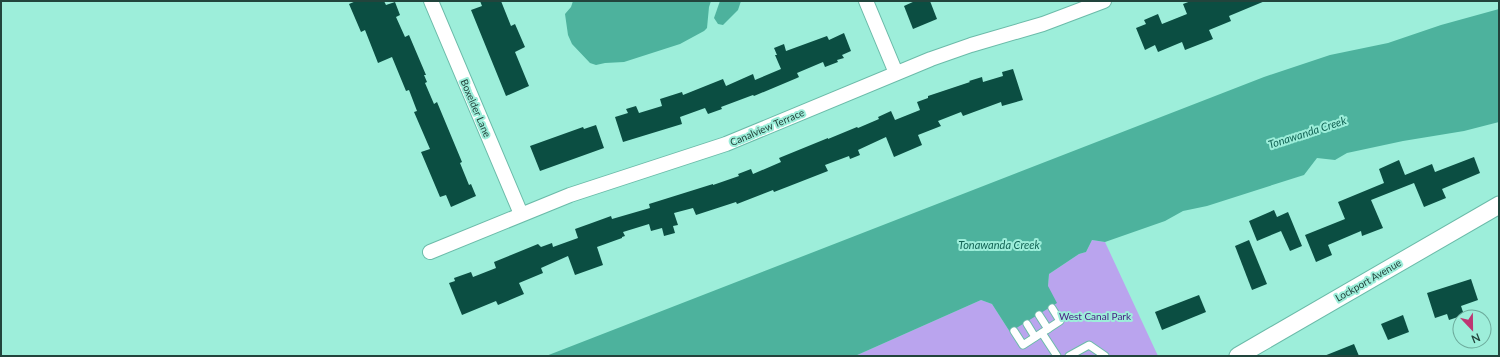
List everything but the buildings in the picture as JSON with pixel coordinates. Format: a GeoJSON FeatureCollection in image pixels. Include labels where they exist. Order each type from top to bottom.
{"type":"FeatureCollection","features":[{"type":"Feature","properties":{"kind":"street","name":"Boxelder Lane"},"geometry":{"type":"LineString","coordinates":[[431,1],[521,214]]}},
{"type":"Feature","properties":{"kind":"street"},"geometry":{"type":"LineString","coordinates":[[866,1],[896,73]]}},
{"type":"Feature","properties":{"kind":"street","name":"Canalview Terrace"},"geometry":{"type":"LineString","coordinates":[[430,252],[581,191],[726,144],[896,73],[954,51],[1043,24],[1104,1]]}},
{"type":"Feature","properties":{"kind":"street","name":"Lockport Avenue"},"geometry":{"type":"LineString","coordinates":[[1238,356],[1499,205]]}},
{"type":"Feature","properties":{"kind":"lane"},"geometry":{"type":"LineString","coordinates":[[1014,331],[1023,345],[1060,321],[1052,308]]}},
{"type":"Feature","properties":{"kind":"lane"},"geometry":{"type":"LineString","coordinates":[[1039,315],[1057,356]]}},
{"type":"Feature","properties":{"kind":"lane"},"geometry":{"type":"LineString","coordinates":[[1027,324],[1035,337]]}},
{"type":"Feature","properties":{"kind":"lane"},"geometry":{"type":"LineString","coordinates":[[1070,356],[1089,345],[1105,356]]}},
{"type":"Feature","properties":{"kind":"green space","name":"West Canal Park"},"geometry":{"type":"Polygon","coordinates":[[[1092,240],[1105,242],[1158,356],[855,356],[981,300],[992,304],[1010,332],[1048,286],[1049,274],[1079,254],[1086,252],[1092,240]]]}},
{"type":"Feature","properties":{"kind":"water"},"geometry":{"type":"Polygon","coordinates":[[[573,1],[711,1],[707,28],[704,31],[680,44],[624,62],[596,65],[590,63],[572,44],[568,35],[565,14],[571,7],[573,1]]]}},
{"type":"Feature","properties":{"kind":"water"},"geometry":{"type":"Polygon","coordinates":[[[720,1],[741,1],[738,10],[723,25],[718,24],[714,18],[720,1]]]}},
{"type":"Feature","properties":{"kind":"water","name":"Tonawanda Creek"},"geometry":{"type":"Polygon","coordinates":[[[1499,9],[1499,122],[1464,131],[1403,141],[1347,153],[1335,160],[1317,158],[1304,175],[1207,206],[1183,211],[1165,221],[1105,242],[1092,240],[1086,252],[1079,254],[1049,274],[1048,286],[1057,303],[1010,332],[992,304],[981,300],[855,356],[546,356],[1264,77],[1330,55],[1388,43],[1441,25],[1499,9]]]}}]}
